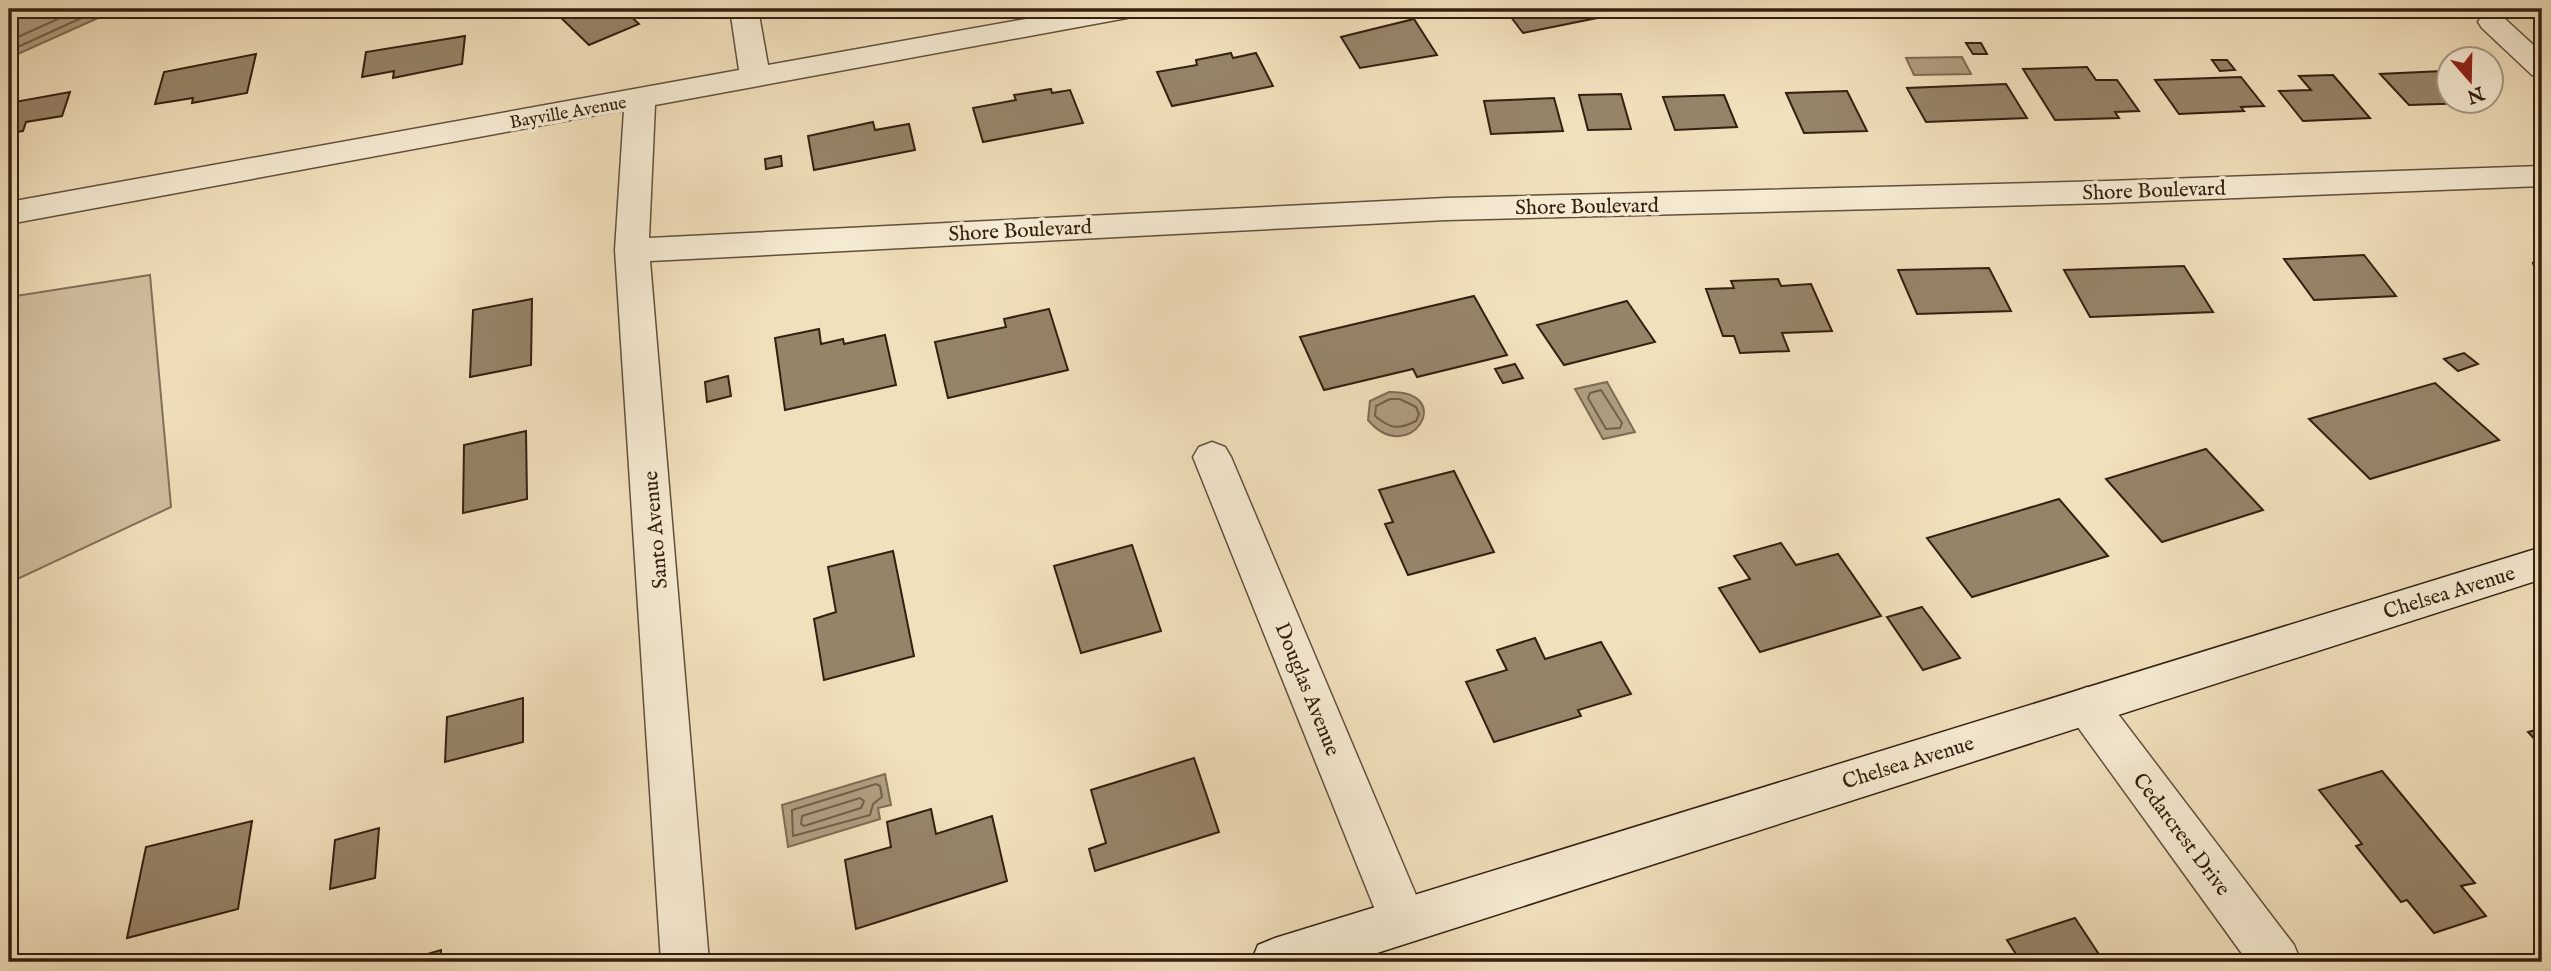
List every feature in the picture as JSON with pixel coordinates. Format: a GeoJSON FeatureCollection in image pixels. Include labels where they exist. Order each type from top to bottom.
{"type":"FeatureCollection","features":[{"type":"Feature","properties":{"kind":"street"},"geometry":{"type":"LineString","coordinates":[[744,9],[755,77]]}},
{"type":"Feature","properties":{"kind":"street","name":"Bayville Avenue"},"geometry":{"type":"LineString","coordinates":[[9,213],[1127,9]]}},
{"type":"Feature","properties":{"kind":"street"},"geometry":{"type":"LineString","coordinates":[[2492,22],[2542,69]]}},
{"type":"Feature","properties":{"kind":"street","name":"Santo Avenue"},"geometry":{"type":"LineString","coordinates":[[640,99],[632,250],[685,962]]}},
{"type":"Feature","properties":{"kind":"street","name":"Shore Boulevard"},"geometry":{"type":"LineString","coordinates":[[632,250],[1446,209],[2107,192],[2542,176]]}},
{"type":"Feature","properties":{"kind":"street","name":"Douglas Avenue"},"geometry":{"type":"LineString","coordinates":[[1212,457],[1403,921]]}},
{"type":"Feature","properties":{"kind":"street","name":"Chelsea Avenue"},"geometry":{"type":"LineString","coordinates":[[1275,962],[2542,563]]}},
{"type":"Feature","properties":{"kind":"street","name":"Cedarcrest Drive"},"geometry":{"type":"LineString","coordinates":[[2087,706],[2277,962]]}},
{"type":"Feature","properties":{"kind":"shaded area"},"geometry":{"type":"Polygon","coordinates":[[[150,275],[171,507],[9,583],[9,297],[150,275]]]}},
{"type":"Feature","properties":{"kind":"water"},"geometry":{"type":"Polygon","coordinates":[[[9,9],[118,9],[9,58],[9,9]]]}},
{"type":"Feature","properties":{"kind":"water"},"geometry":{"type":"Polygon","coordinates":[[[1962,57],[1971,74],[1914,75],[1906,58],[1962,57]]]}},
{"type":"Feature","properties":{"kind":"water"},"geometry":{"type":"Polygon","coordinates":[[[1607,382],[1635,432],[1603,439],[1575,389],[1607,382]]]}},
{"type":"Feature","properties":{"kind":"water"},"geometry":{"type":"Polygon","coordinates":[[[1389,392],[1410,395],[1421,403],[1424,413],[1420,424],[1411,432],[1398,436],[1384,433],[1368,420],[1370,401],[1389,392]]]}},
{"type":"Feature","properties":{"kind":"water"},"geometry":{"type":"Polygon","coordinates":[[[885,774],[891,805],[878,808],[880,819],[788,847],[782,805],[885,774]]]}},
{"type":"Feature","properties":{"kind":"building"},"geometry":{"type":"Polygon","coordinates":[[[628,9],[624,10],[639,24],[589,45],[554,11],[628,9]]]}},
{"type":"Feature","properties":{"kind":"building"},"geometry":{"type":"Polygon","coordinates":[[[1505,9],[1596,9],[1602,17],[1523,33],[1505,9]]]}},
{"type":"Feature","properties":{"kind":"building"},"geometry":{"type":"Polygon","coordinates":[[[1414,19],[1437,55],[1360,68],[1341,37],[1414,19]]]}},
{"type":"Feature","properties":{"kind":"building"},"geometry":{"type":"Polygon","coordinates":[[[465,36],[462,64],[393,78],[394,71],[362,77],[366,52],[465,36]]]}},
{"type":"Feature","properties":{"kind":"building"},"geometry":{"type":"Polygon","coordinates":[[[1966,43],[1981,43],[1987,54],[1973,54],[1966,43]]]}},
{"type":"Feature","properties":{"kind":"building"},"geometry":{"type":"Polygon","coordinates":[[[1231,53],[1233,58],[1256,53],[1273,86],[1172,106],[1157,72],[1197,65],[1196,60],[1231,53]]]}},
{"type":"Feature","properties":{"kind":"building"},"geometry":{"type":"Polygon","coordinates":[[[256,54],[247,93],[192,103],[193,98],[155,104],[164,72],[256,54]]]}},
{"type":"Feature","properties":{"kind":"building"},"geometry":{"type":"Polygon","coordinates":[[[2212,60],[2227,60],[2235,70],[2220,71],[2212,60]]]}},
{"type":"Feature","properties":{"kind":"building"},"geometry":{"type":"Polygon","coordinates":[[[2087,67],[2096,80],[2117,80],[2139,111],[2115,112],[2119,118],[2055,120],[2023,69],[2087,67]]]}},
{"type":"Feature","properties":{"kind":"building"},"geometry":{"type":"Polygon","coordinates":[[[2436,71],[2436,104],[2409,105],[2380,74],[2436,71]]]}},
{"type":"Feature","properties":{"kind":"building"},"geometry":{"type":"Polygon","coordinates":[[[2333,75],[2370,118],[2303,121],[2279,91],[2311,90],[2299,76],[2333,75]]]}},
{"type":"Feature","properties":{"kind":"building"},"geometry":{"type":"Polygon","coordinates":[[[2241,77],[2264,106],[2241,107],[2244,111],[2179,114],[2155,80],[2241,77]]]}},
{"type":"Feature","properties":{"kind":"building"},"geometry":{"type":"Polygon","coordinates":[[[2006,84],[2027,118],[1926,122],[1907,88],[2006,84]]]}},
{"type":"Feature","properties":{"kind":"building"},"geometry":{"type":"Polygon","coordinates":[[[1051,89],[1052,93],[1070,90],[1083,123],[983,142],[973,108],[1016,100],[1014,95],[1051,89]]]}},
{"type":"Feature","properties":{"kind":"building"},"geometry":{"type":"Polygon","coordinates":[[[1847,91],[1867,131],[1804,133],[1786,93],[1847,91]]]}},
{"type":"Feature","properties":{"kind":"building"},"geometry":{"type":"Polygon","coordinates":[[[70,92],[62,116],[26,122],[23,131],[9,133],[9,103],[70,92]]]}},
{"type":"Feature","properties":{"kind":"building"},"geometry":{"type":"Polygon","coordinates":[[[1621,94],[1631,129],[1588,130],[1579,95],[1621,94]]]}},
{"type":"Feature","properties":{"kind":"building"},"geometry":{"type":"Polygon","coordinates":[[[1724,95],[1737,127],[1675,130],[1663,97],[1724,95]]]}},
{"type":"Feature","properties":{"kind":"building"},"geometry":{"type":"Polygon","coordinates":[[[1554,98],[1563,131],[1491,134],[1484,101],[1554,98]]]}},
{"type":"Feature","properties":{"kind":"building"},"geometry":{"type":"Polygon","coordinates":[[[873,122],[875,130],[909,124],[915,150],[814,170],[808,136],[873,122]]]}},
{"type":"Feature","properties":{"kind":"building"},"geometry":{"type":"Polygon","coordinates":[[[781,156],[782,166],[766,169],[765,159],[781,156]]]}},
{"type":"Feature","properties":{"kind":"building"},"geometry":{"type":"Polygon","coordinates":[[[2364,255],[2396,296],[2314,300],[2284,259],[2364,255]]]}},
{"type":"Feature","properties":{"kind":"building"},"geometry":{"type":"Polygon","coordinates":[[[2533,263],[2542,265],[2542,291],[2533,263]]]}},
{"type":"Feature","properties":{"kind":"building"},"geometry":{"type":"Polygon","coordinates":[[[2184,266],[2213,312],[2090,317],[2064,270],[2184,266]]]}},
{"type":"Feature","properties":{"kind":"building"},"geometry":{"type":"Polygon","coordinates":[[[1989,268],[2011,311],[1917,314],[1898,270],[1989,268]]]}},
{"type":"Feature","properties":{"kind":"building"},"geometry":{"type":"Polygon","coordinates":[[[1778,279],[1781,286],[1811,284],[1832,331],[1782,333],[1789,351],[1740,353],[1734,336],[1723,336],[1706,289],[1734,288],[1731,281],[1778,279]]]}},
{"type":"Feature","properties":{"kind":"building"},"geometry":{"type":"Polygon","coordinates":[[[1474,296],[1507,355],[1417,377],[1413,369],[1324,390],[1300,337],[1474,296]]]}},
{"type":"Feature","properties":{"kind":"building"},"geometry":{"type":"Polygon","coordinates":[[[532,299],[531,365],[470,377],[473,310],[532,299]]]}},
{"type":"Feature","properties":{"kind":"building"},"geometry":{"type":"Polygon","coordinates":[[[1627,301],[1655,342],[1564,365],[1537,325],[1627,301]]]}},
{"type":"Feature","properties":{"kind":"building"},"geometry":{"type":"Polygon","coordinates":[[[1049,309],[1068,370],[948,398],[935,342],[1006,327],[1004,319],[1049,309]]]}},
{"type":"Feature","properties":{"kind":"building"},"geometry":{"type":"Polygon","coordinates":[[[819,329],[821,344],[843,339],[844,344],[885,335],[896,385],[785,410],[775,338],[819,329]]]}},
{"type":"Feature","properties":{"kind":"building"},"geometry":{"type":"Polygon","coordinates":[[[2464,353],[2478,364],[2458,371],[2444,359],[2464,353]]]}},
{"type":"Feature","properties":{"kind":"building"},"geometry":{"type":"Polygon","coordinates":[[[1515,364],[1523,378],[1503,383],[1495,369],[1515,364]]]}},
{"type":"Feature","properties":{"kind":"building"},"geometry":{"type":"Polygon","coordinates":[[[728,376],[731,396],[707,402],[705,382],[728,376]]]}},
{"type":"Feature","properties":{"kind":"building"},"geometry":{"type":"Polygon","coordinates":[[[2435,383],[2499,440],[2370,479],[2309,419],[2435,383]]]}},
{"type":"Feature","properties":{"kind":"building"},"geometry":{"type":"Polygon","coordinates":[[[526,431],[527,499],[463,513],[464,445],[526,431]]]}},
{"type":"Feature","properties":{"kind":"building"},"geometry":{"type":"Polygon","coordinates":[[[2206,449],[2263,510],[2162,542],[2106,479],[2206,449]]]}},
{"type":"Feature","properties":{"kind":"building"},"geometry":{"type":"Polygon","coordinates":[[[1454,471],[1494,552],[1408,575],[1385,524],[1393,522],[1379,490],[1454,471]]]}},
{"type":"Feature","properties":{"kind":"building"},"geometry":{"type":"Polygon","coordinates":[[[2059,499],[2108,556],[1972,597],[1927,538],[2059,499]]]}},
{"type":"Feature","properties":{"kind":"building"},"geometry":{"type":"Polygon","coordinates":[[[1781,543],[1796,565],[1838,554],[1881,616],[1760,652],[1719,588],[1750,579],[1734,556],[1781,543]]]}},
{"type":"Feature","properties":{"kind":"building"},"geometry":{"type":"Polygon","coordinates":[[[1132,545],[1161,631],[1081,653],[1054,566],[1132,545]]]}},
{"type":"Feature","properties":{"kind":"building"},"geometry":{"type":"Polygon","coordinates":[[[893,551],[914,656],[824,680],[814,619],[836,612],[828,567],[893,551]]]}},
{"type":"Feature","properties":{"kind":"building"},"geometry":{"type":"Polygon","coordinates":[[[1922,607],[1960,658],[1923,670],[1887,617],[1922,607]]]}},
{"type":"Feature","properties":{"kind":"building"},"geometry":{"type":"Polygon","coordinates":[[[1535,638],[1545,659],[1601,642],[1631,694],[1578,710],[1581,716],[1494,742],[1466,682],[1507,670],[1497,650],[1535,638]]]}},
{"type":"Feature","properties":{"kind":"building"},"geometry":{"type":"Polygon","coordinates":[[[523,698],[523,742],[445,762],[447,717],[523,698]]]}},
{"type":"Feature","properties":{"kind":"building"},"geometry":{"type":"Polygon","coordinates":[[[2542,728],[2542,747],[2528,732],[2542,728]]]}},
{"type":"Feature","properties":{"kind":"building"},"geometry":{"type":"Polygon","coordinates":[[[1194,758],[1219,832],[1095,871],[1089,849],[1106,843],[1091,790],[1194,758]]]}},
{"type":"Feature","properties":{"kind":"building"},"geometry":{"type":"Polygon","coordinates":[[[2382,771],[2475,883],[2461,886],[2486,916],[2434,933],[2407,900],[2401,902],[2356,846],[2362,844],[2319,790],[2382,771]]]}},
{"type":"Feature","properties":{"kind":"building"},"geometry":{"type":"Polygon","coordinates":[[[931,809],[936,834],[992,816],[1007,881],[856,929],[845,860],[891,847],[887,822],[931,809]]]}},
{"type":"Feature","properties":{"kind":"building"},"geometry":{"type":"Polygon","coordinates":[[[252,821],[238,909],[127,938],[146,847],[252,821]]]}},
{"type":"Feature","properties":{"kind":"building"},"geometry":{"type":"Polygon","coordinates":[[[379,828],[375,878],[330,889],[335,840],[379,828]]]}},
{"type":"Feature","properties":{"kind":"building"},"geometry":{"type":"Polygon","coordinates":[[[2075,918],[2104,962],[2021,962],[2007,940],[2075,918]]]}},
{"type":"Feature","properties":{"kind":"building"},"geometry":{"type":"Polygon","coordinates":[[[441,950],[441,962],[400,962],[441,950]]]}}]}
